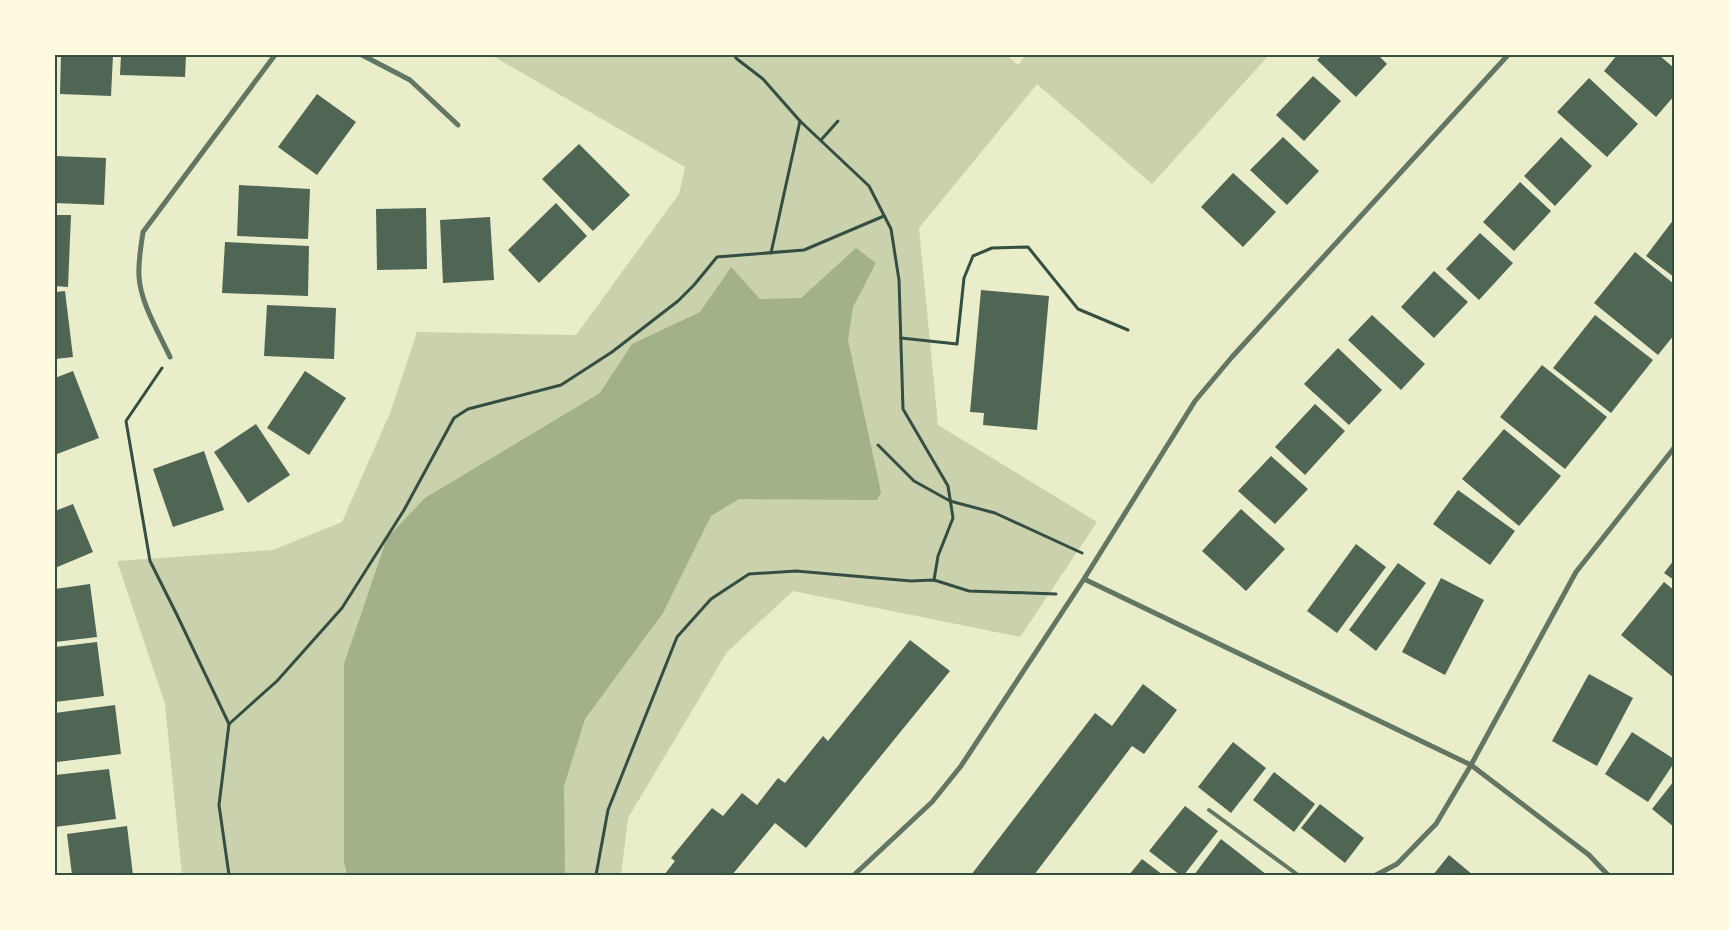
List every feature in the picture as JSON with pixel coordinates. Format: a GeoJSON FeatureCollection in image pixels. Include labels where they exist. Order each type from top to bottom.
{"type":"FeatureCollection","features":[{"type":"Feature","properties":{"kind":"street"},"geometry":{"type":"LineString","coordinates":[[170,357],[142,296],[139,256],[144,232],[275,55]]}},
{"type":"Feature","properties":{"kind":"street"},"geometry":{"type":"LineString","coordinates":[[362,55],[410,80],[458,125]]}},
{"type":"Feature","properties":{"kind":"street"},"geometry":{"type":"LineString","coordinates":[[854,875],[932,802],[961,766],[1084,580],[1195,400],[1508,55]]}},
{"type":"Feature","properties":{"kind":"street"},"geometry":{"type":"LineString","coordinates":[[1379,874],[1397,864],[1436,824],[1471,765],[1576,572],[1674,448]]}},
{"type":"Feature","properties":{"kind":"street"},"geometry":{"type":"LineString","coordinates":[[1084,580],[1471,765],[1589,856],[1608,875]]}},
{"type":"Feature","properties":{"kind":"lane"},"geometry":{"type":"LineString","coordinates":[[1209,810],[1298,875]]}},
{"type":"Feature","properties":{"kind":"path"},"geometry":{"type":"LineString","coordinates":[[734,55],[763,79],[800,120],[869,186],[891,229],[899,280],[903,408],[948,486],[953,518],[938,556],[934,580]]}},
{"type":"Feature","properties":{"kind":"path"},"geometry":{"type":"LineString","coordinates":[[771,253],[800,120]]}},
{"type":"Feature","properties":{"kind":"path"},"geometry":{"type":"LineString","coordinates":[[821,140],[838,121]]}},
{"type":"Feature","properties":{"kind":"path"},"geometry":{"type":"LineString","coordinates":[[229,724],[277,681],[342,608],[404,510],[454,418],[468,409],[561,385],[612,352],[678,301],[717,257],[804,250],[884,216]]}},
{"type":"Feature","properties":{"kind":"path"},"geometry":{"type":"LineString","coordinates":[[901,338],[957,344],[964,278],[973,256],[992,248],[1028,247],[1078,309],[1128,330]]}},
{"type":"Feature","properties":{"kind":"path"},"geometry":{"type":"LineString","coordinates":[[170,357],[126,421],[150,561],[178,615],[229,724],[218,805],[229,875]]}},
{"type":"Feature","properties":{"kind":"path"},"geometry":{"type":"LineString","coordinates":[[878,445],[914,481],[950,501],[995,513],[1096,560]]}},
{"type":"Feature","properties":{"kind":"path"},"geometry":{"type":"LineString","coordinates":[[596,875],[608,810],[677,637],[711,600],[749,574],[796,570],[911,581],[934,580],[969,591],[1074,595]]}},
{"type":"Feature","properties":{"kind":"shaded area"},"geometry":{"type":"Polygon","coordinates":[[[491,55],[1006,55],[1018,65],[1026,55],[1269,55],[1152,184],[1037,84],[919,228],[938,425],[1097,522],[1020,637],[793,591],[727,652],[628,818],[621,875],[182,875],[165,704],[117,561],[273,550],[342,522],[390,413],[417,332],[576,335],[679,194],[685,167],[491,55]]]}},
{"type":"Feature","properties":{"kind":"shaded area"},"geometry":{"type":"Polygon","coordinates":[[[856,248],[876,263],[853,307],[848,340],[881,492],[877,500],[739,499],[711,516],[663,613],[585,719],[564,786],[565,875],[347,875],[344,861],[344,664],[387,538],[425,498],[600,393],[632,344],[700,312],[731,267],[760,299],[801,298],[856,248]]]}},
{"type":"Feature","properties":{"kind":"building"},"geometry":{"type":"Polygon","coordinates":[[[61,55],[113,55],[111,96],[60,94],[61,55]]]}},
{"type":"Feature","properties":{"kind":"building"},"geometry":{"type":"Polygon","coordinates":[[[121,55],[186,55],[185,77],[120,75],[121,55]]]}},
{"type":"Feature","properties":{"kind":"building"},"geometry":{"type":"Polygon","coordinates":[[[1322,55],[1378,55],[1387,64],[1356,97],[1317,60],[1322,55]]]}},
{"type":"Feature","properties":{"kind":"building"},"geometry":{"type":"Polygon","coordinates":[[[1617,55],[1659,55],[1674,68],[1674,96],[1656,117],[1604,71],[1617,55]]]}},
{"type":"Feature","properties":{"kind":"building"},"geometry":{"type":"Polygon","coordinates":[[[1313,76],[1341,101],[1304,141],[1276,115],[1313,76]]]}},
{"type":"Feature","properties":{"kind":"building"},"geometry":{"type":"Polygon","coordinates":[[[1589,78],[1638,124],[1607,157],[1557,112],[1589,78]]]}},
{"type":"Feature","properties":{"kind":"building"},"geometry":{"type":"Polygon","coordinates":[[[317,94],[356,122],[317,175],[278,147],[317,94]]]}},
{"type":"Feature","properties":{"kind":"building"},"geometry":{"type":"Polygon","coordinates":[[[1283,137],[1319,171],[1287,205],[1250,170],[1283,137]]]}},
{"type":"Feature","properties":{"kind":"building"},"geometry":{"type":"Polygon","coordinates":[[[1561,137],[1592,166],[1555,206],[1524,176],[1561,137]]]}},
{"type":"Feature","properties":{"kind":"building"},"geometry":{"type":"Polygon","coordinates":[[[579,144],[630,195],[593,231],[542,179],[579,144]]]}},
{"type":"Feature","properties":{"kind":"building"},"geometry":{"type":"Polygon","coordinates":[[[55,156],[106,158],[104,205],[55,203],[55,156]]]}},
{"type":"Feature","properties":{"kind":"building"},"geometry":{"type":"Polygon","coordinates":[[[1233,173],[1276,212],[1243,247],[1201,207],[1233,173]]]}},
{"type":"Feature","properties":{"kind":"building"},"geometry":{"type":"Polygon","coordinates":[[[1520,182],[1551,211],[1514,251],[1483,222],[1520,182]]]}},
{"type":"Feature","properties":{"kind":"building"},"geometry":{"type":"Polygon","coordinates":[[[239,185],[310,189],[308,239],[237,236],[239,185]]]}},
{"type":"Feature","properties":{"kind":"building"},"geometry":{"type":"Polygon","coordinates":[[[556,203],[587,236],[539,283],[508,250],[556,203]]]}},
{"type":"Feature","properties":{"kind":"building"},"geometry":{"type":"Polygon","coordinates":[[[426,208],[427,269],[377,270],[376,209],[426,208]]]}},
{"type":"Feature","properties":{"kind":"building"},"geometry":{"type":"Polygon","coordinates":[[[55,215],[71,215],[68,287],[55,286],[55,215]]]}},
{"type":"Feature","properties":{"kind":"building"},"geometry":{"type":"Polygon","coordinates":[[[490,217],[494,280],[443,283],[440,220],[490,217]]]}},
{"type":"Feature","properties":{"kind":"building"},"geometry":{"type":"Polygon","coordinates":[[[1674,219],[1674,277],[1646,256],[1674,219]]]}},
{"type":"Feature","properties":{"kind":"building"},"geometry":{"type":"Polygon","coordinates":[[[1480,233],[1513,263],[1479,300],[1446,269],[1480,233]]]}},
{"type":"Feature","properties":{"kind":"building"},"geometry":{"type":"Polygon","coordinates":[[[225,242],[309,246],[308,296],[222,293],[225,242]]]}},
{"type":"Feature","properties":{"kind":"building"},"geometry":{"type":"Polygon","coordinates":[[[1635,252],[1674,284],[1674,335],[1658,355],[1594,303],[1635,252]]]}},
{"type":"Feature","properties":{"kind":"building"},"geometry":{"type":"Polygon","coordinates":[[[1434,271],[1468,302],[1434,338],[1401,307],[1434,271]]]}},
{"type":"Feature","properties":{"kind":"building"},"geometry":{"type":"Polygon","coordinates":[[[981,290],[1049,296],[1037,430],[983,425],[984,413],[970,412],[981,290]]]}},
{"type":"Feature","properties":{"kind":"building"},"geometry":{"type":"Polygon","coordinates":[[[65,291],[73,357],[55,359],[55,292],[65,291]]]}},
{"type":"Feature","properties":{"kind":"building"},"geometry":{"type":"Polygon","coordinates":[[[267,305],[336,308],[334,359],[264,356],[267,305]]]}},
{"type":"Feature","properties":{"kind":"building"},"geometry":{"type":"Polygon","coordinates":[[[1372,315],[1425,364],[1401,390],[1348,340],[1372,315]]]}},
{"type":"Feature","properties":{"kind":"building"},"geometry":{"type":"Polygon","coordinates":[[[1595,315],[1653,360],[1611,413],[1553,368],[1595,315]]]}},
{"type":"Feature","properties":{"kind":"building"},"geometry":{"type":"Polygon","coordinates":[[[1338,348],[1382,390],[1349,425],[1304,384],[1338,348]]]}},
{"type":"Feature","properties":{"kind":"building"},"geometry":{"type":"Polygon","coordinates":[[[1542,365],[1607,417],[1565,469],[1500,417],[1542,365]]]}},
{"type":"Feature","properties":{"kind":"building"},"geometry":{"type":"Polygon","coordinates":[[[73,371],[99,438],[57,454],[55,448],[55,378],[73,371]]]}},
{"type":"Feature","properties":{"kind":"building"},"geometry":{"type":"Polygon","coordinates":[[[305,371],[346,398],[309,455],[267,428],[305,371]]]}},
{"type":"Feature","properties":{"kind":"building"},"geometry":{"type":"Polygon","coordinates":[[[1315,404],[1345,431],[1305,475],[1275,447],[1315,404]]]}},
{"type":"Feature","properties":{"kind":"building"},"geometry":{"type":"Polygon","coordinates":[[[256,424],[290,475],[248,503],[214,452],[256,424]]]}},
{"type":"Feature","properties":{"kind":"building"},"geometry":{"type":"Polygon","coordinates":[[[1504,429],[1561,476],[1519,526],[1462,479],[1504,429]]]}},
{"type":"Feature","properties":{"kind":"building"},"geometry":{"type":"Polygon","coordinates":[[[204,451],[224,510],[173,527],[153,469],[204,451]]]}},
{"type":"Feature","properties":{"kind":"building"},"geometry":{"type":"Polygon","coordinates":[[[1271,456],[1308,489],[1275,524],[1238,491],[1271,456]]]}},
{"type":"Feature","properties":{"kind":"building"},"geometry":{"type":"Polygon","coordinates":[[[1458,490],[1515,531],[1490,565],[1433,524],[1458,490]]]}},
{"type":"Feature","properties":{"kind":"building"},"geometry":{"type":"Polygon","coordinates":[[[73,504],[93,552],[55,568],[55,511],[73,504]]]}},
{"type":"Feature","properties":{"kind":"building"},"geometry":{"type":"Polygon","coordinates":[[[1241,509],[1285,549],[1246,591],[1202,551],[1241,509]]]}},
{"type":"Feature","properties":{"kind":"building"},"geometry":{"type":"Polygon","coordinates":[[[1356,544],[1386,567],[1337,633],[1307,611],[1356,544]]]}},
{"type":"Feature","properties":{"kind":"building"},"geometry":{"type":"Polygon","coordinates":[[[1674,560],[1674,580],[1664,573],[1674,560]]]}},
{"type":"Feature","properties":{"kind":"building"},"geometry":{"type":"Polygon","coordinates":[[[1398,563],[1426,583],[1376,651],[1349,630],[1398,563]]]}},
{"type":"Feature","properties":{"kind":"building"},"geometry":{"type":"Polygon","coordinates":[[[1441,578],[1484,600],[1445,675],[1402,652],[1441,578]]]}},
{"type":"Feature","properties":{"kind":"building"},"geometry":{"type":"Polygon","coordinates":[[[1664,582],[1674,590],[1674,678],[1621,635],[1664,582]]]}},
{"type":"Feature","properties":{"kind":"building"},"geometry":{"type":"Polygon","coordinates":[[[90,584],[97,637],[55,642],[55,589],[90,584]]]}},
{"type":"Feature","properties":{"kind":"building"},"geometry":{"type":"Polygon","coordinates":[[[910,640],[950,671],[806,848],[775,823],[732,875],[664,875],[675,861],[671,858],[712,808],[723,816],[742,793],[757,805],[778,778],[785,783],[823,736],[828,741],[910,640]]]}},
{"type":"Feature","properties":{"kind":"building"},"geometry":{"type":"Polygon","coordinates":[[[97,642],[104,696],[55,702],[55,647],[97,642]]]}},
{"type":"Feature","properties":{"kind":"building"},"geometry":{"type":"Polygon","coordinates":[[[1589,674],[1633,698],[1597,766],[1552,741],[1589,674]]]}},
{"type":"Feature","properties":{"kind":"building"},"geometry":{"type":"Polygon","coordinates":[[[1143,684],[1177,710],[1144,754],[1132,746],[1034,875],[971,875],[1095,713],[1112,726],[1143,684]]]}},
{"type":"Feature","properties":{"kind":"building"},"geometry":{"type":"Polygon","coordinates":[[[115,705],[121,754],[57,762],[55,713],[115,705]]]}},
{"type":"Feature","properties":{"kind":"building"},"geometry":{"type":"Polygon","coordinates":[[[1632,732],[1674,759],[1674,763],[1648,802],[1605,774],[1632,732]]]}},
{"type":"Feature","properties":{"kind":"building"},"geometry":{"type":"Polygon","coordinates":[[[1233,742],[1266,768],[1231,813],[1198,787],[1233,742]]]}},
{"type":"Feature","properties":{"kind":"building"},"geometry":{"type":"Polygon","coordinates":[[[109,769],[116,819],[55,827],[55,775],[109,769]]]}},
{"type":"Feature","properties":{"kind":"building"},"geometry":{"type":"Polygon","coordinates":[[[1274,772],[1315,804],[1294,832],[1253,800],[1274,772]]]}},
{"type":"Feature","properties":{"kind":"building"},"geometry":{"type":"Polygon","coordinates":[[[1674,781],[1674,827],[1652,809],[1674,781]]]}},
{"type":"Feature","properties":{"kind":"building"},"geometry":{"type":"Polygon","coordinates":[[[1320,804],[1364,838],[1345,863],[1301,828],[1320,804]]]}},
{"type":"Feature","properties":{"kind":"building"},"geometry":{"type":"Polygon","coordinates":[[[1185,806],[1218,831],[1184,875],[1180,875],[1149,851],[1185,806]]]}},
{"type":"Feature","properties":{"kind":"building"},"geometry":{"type":"Polygon","coordinates":[[[127,826],[133,875],[72,875],[67,834],[127,826]]]}},
{"type":"Feature","properties":{"kind":"building"},"geometry":{"type":"Polygon","coordinates":[[[1221,839],[1267,875],[1194,875],[1221,839]]]}},
{"type":"Feature","properties":{"kind":"building"},"geometry":{"type":"Polygon","coordinates":[[[1449,855],[1473,875],[1433,875],[1449,855]]]}},
{"type":"Feature","properties":{"kind":"building"},"geometry":{"type":"Polygon","coordinates":[[[1142,859],[1163,875],[1129,875],[1142,859]]]}}]}
